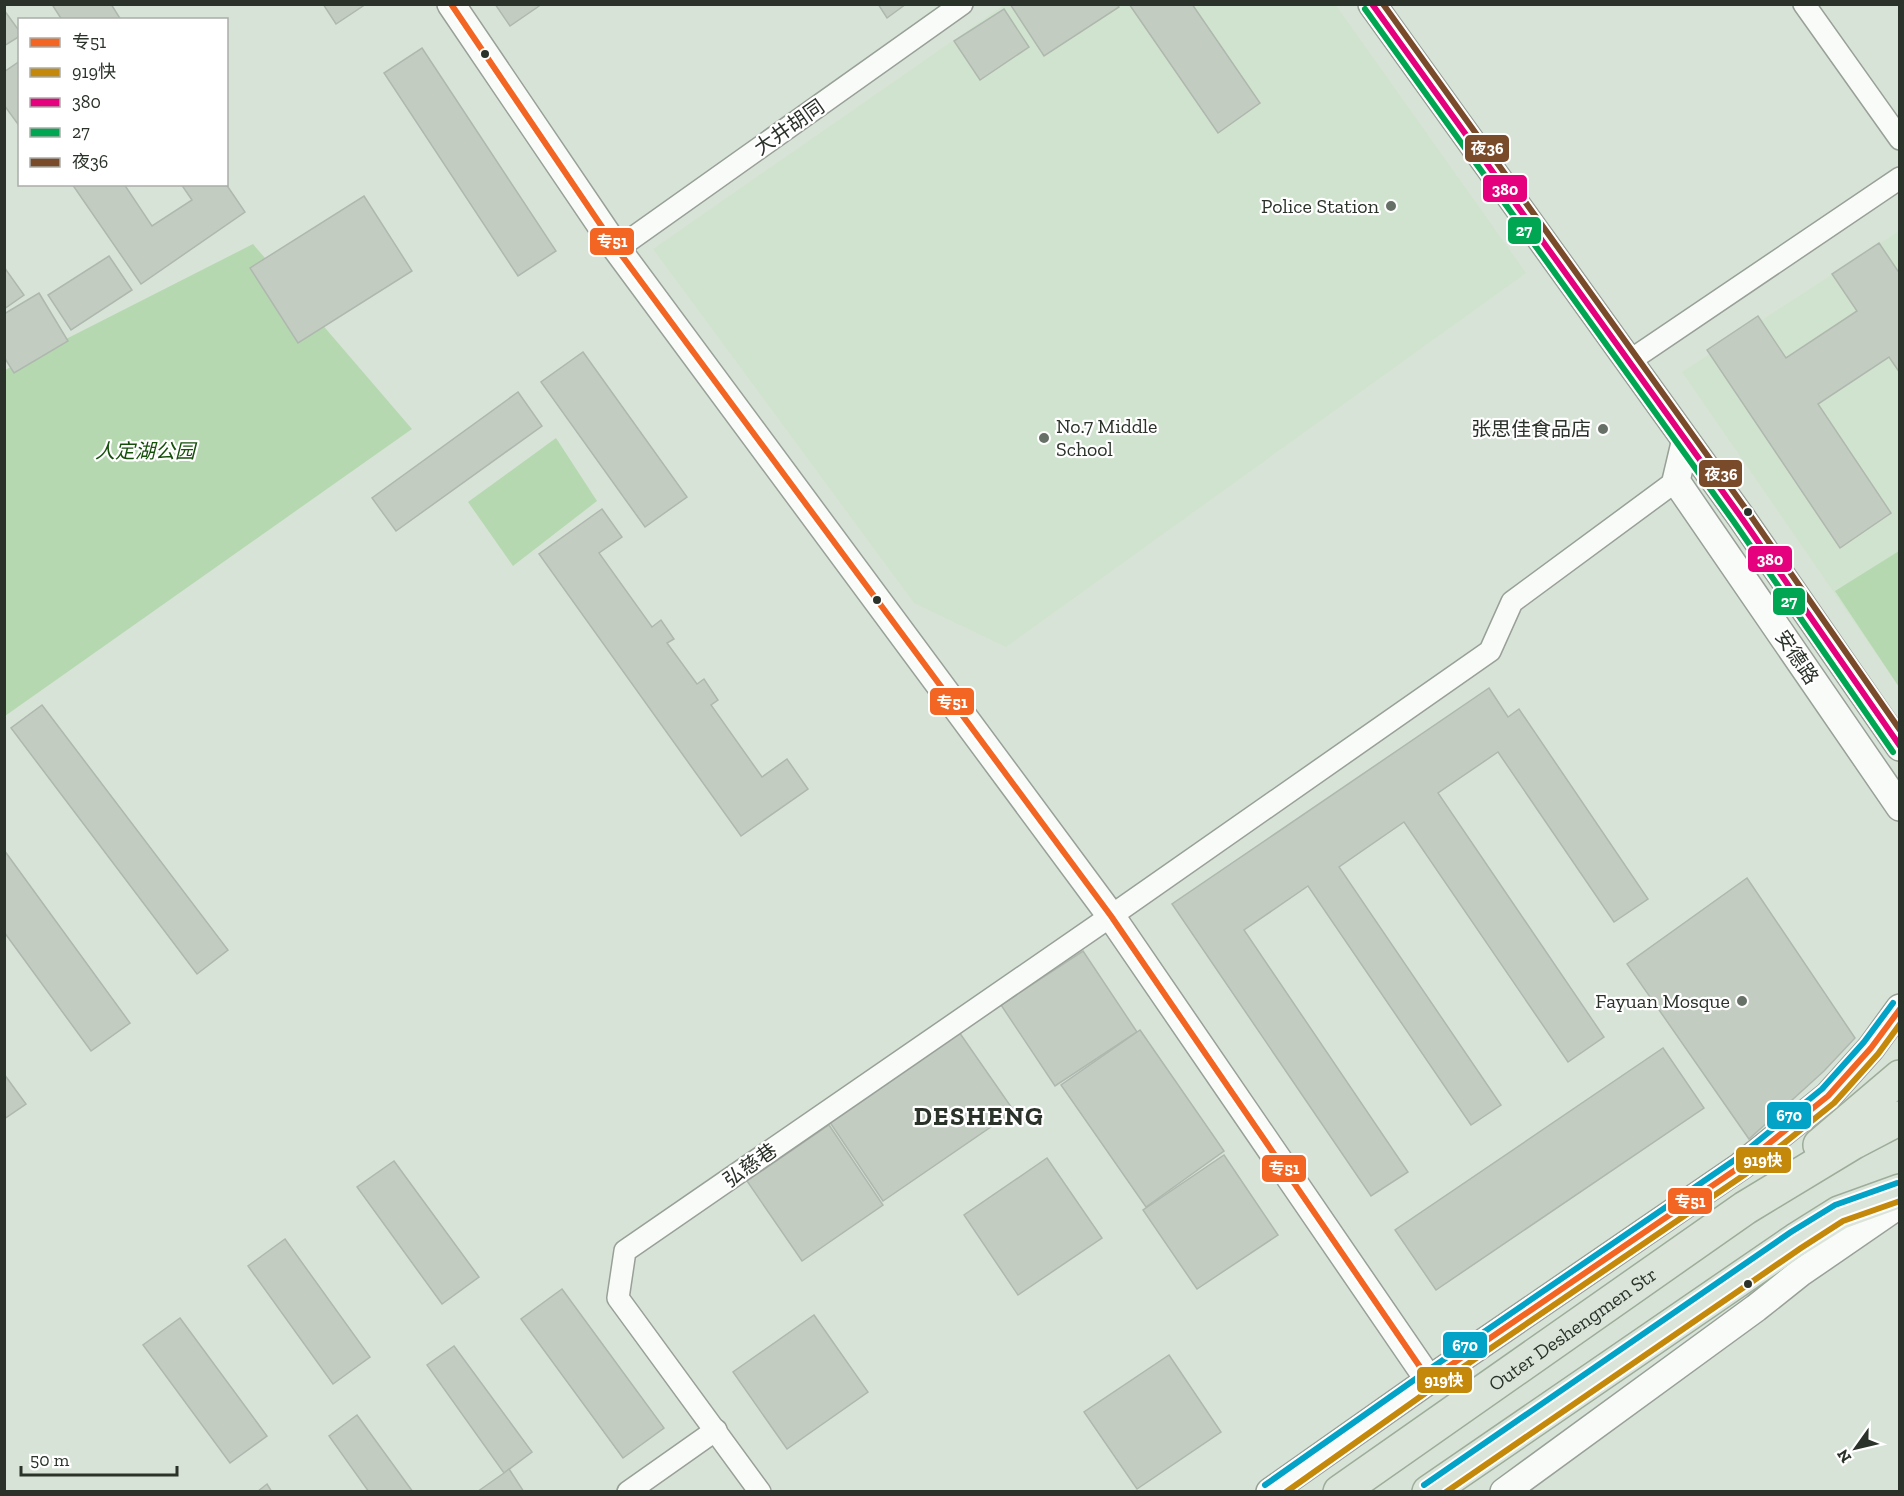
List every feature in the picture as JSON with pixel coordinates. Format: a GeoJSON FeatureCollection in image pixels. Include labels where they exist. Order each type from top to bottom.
{"type":"FeatureCollection","features":[{"type":"Feature","properties":{"kind":"highway"},"geometry":{"type":"LineString","coordinates":[[1745,1208],[1899,1077]]}},
{"type":"Feature","properties":{"kind":"highway"},"geometry":{"type":"LineString","coordinates":[[1745,1208],[1854,1142],[1899,1118]]}},
{"type":"Feature","properties":{"kind":"highway"},"geometry":{"type":"LineString","coordinates":[[1428,1491],[1796,1240],[1839,1213],[1899,1191]]}},
{"type":"Feature","properties":{"kind":"highway","name":"Outer Deshengmen Str"},"geometry":{"type":"LineString","coordinates":[[1332,1491],[1350,1484],[1745,1208]]}},
{"type":"Feature","properties":{"kind":"street"},"geometry":{"type":"LineString","coordinates":[[451,4],[616,249],[1111,916],[1430,1380]]}},
{"type":"Feature","properties":{"kind":"street","name":"大井胡同"},"geometry":{"type":"LineString","coordinates":[[616,249],[962,4]]}},
{"type":"Feature","properties":{"kind":"street"},"geometry":{"type":"LineString","coordinates":[[1372,4],[1685,443],[1741,517],[1899,747]]}},
{"type":"Feature","properties":{"kind":"street"},"geometry":{"type":"LineString","coordinates":[[1804,4],[1899,139]]}},
{"type":"Feature","properties":{"kind":"street"},"geometry":{"type":"LineString","coordinates":[[1628,362],[1899,178]]}},
{"type":"Feature","properties":{"kind":"street"},"geometry":{"type":"LineString","coordinates":[[1676,481],[1685,443]]}},
{"type":"Feature","properties":{"kind":"street","name":"弘慈巷"},"geometry":{"type":"LineString","coordinates":[[760,1491],[618,1298],[625,1251],[1490,651],[1512,602],[1676,481]]}},
{"type":"Feature","properties":{"kind":"street","name":"安德路"},"geometry":{"type":"LineString","coordinates":[[1676,481],[1899,807]]}},
{"type":"Feature","properties":{"kind":"street"},"geometry":{"type":"LineString","coordinates":[[1270,1491],[1741,1166],[1828,1096],[1871,1048],[1899,1008]]}},
{"type":"Feature","properties":{"kind":"street"},"geometry":{"type":"LineString","coordinates":[[1506,1491],[1756,1308],[1800,1273],[1899,1204]]}},
{"type":"Feature","properties":{"kind":"street"},"geometry":{"type":"LineString","coordinates":[[628,1491],[716,1430]]}},
{"type":"Feature","properties":{"kind":"shaded area","name":"No.7 Middle School"},"geometry":{"type":"Polygon","coordinates":[[[1335,4],[1526,273],[1006,647],[914,603],[653,249],[1004,5],[1335,4]]]}},
{"type":"Feature","properties":{"kind":"shaded area"},"geometry":{"type":"Polygon","coordinates":[[[1899,231],[1899,687],[1682,372],[1899,231]]]}},
{"type":"Feature","properties":{"kind":"green space","name":"人定湖公园"},"geometry":{"type":"Polygon","coordinates":[[[253,244],[412,429],[5,716],[5,370],[253,244]]]}},
{"type":"Feature","properties":{"kind":"green space"},"geometry":{"type":"Polygon","coordinates":[[[556,438],[597,501],[513,566],[468,502],[556,438]]]}},
{"type":"Feature","properties":{"kind":"green space"},"geometry":{"type":"Polygon","coordinates":[[[1899,551],[1899,687],[1835,591],[1899,551]]]}},
{"type":"Feature","properties":{"kind":"building"},"geometry":{"type":"Polygon","coordinates":[[[54,4],[111,4],[120,18],[61,18],[54,4]]]}},
{"type":"Feature","properties":{"kind":"building"},"geometry":{"type":"Polygon","coordinates":[[[323,4],[366,4],[336,24],[323,4]]]}},
{"type":"Feature","properties":{"kind":"building"},"geometry":{"type":"Polygon","coordinates":[[[495,4],[542,4],[510,26],[495,4]]]}},
{"type":"Feature","properties":{"kind":"building"},"geometry":{"type":"Polygon","coordinates":[[[878,4],[906,4],[887,18],[878,4]]]}},
{"type":"Feature","properties":{"kind":"building"},"geometry":{"type":"Polygon","coordinates":[[[1010,4],[1117,4],[1119,7],[1044,56],[1010,4]]]}},
{"type":"Feature","properties":{"kind":"building"},"geometry":{"type":"Polygon","coordinates":[[[1129,4],[1192,4],[1260,103],[1218,133],[1129,4]]]}},
{"type":"Feature","properties":{"kind":"building"},"geometry":{"type":"Polygon","coordinates":[[[1004,9],[1029,47],[980,80],[954,41],[1004,9]]]}},
{"type":"Feature","properties":{"kind":"building"},"geometry":{"type":"Polygon","coordinates":[[[4,10],[18,29],[18,37],[4,46],[4,10]]]}},
{"type":"Feature","properties":{"kind":"building"},"geometry":{"type":"Polygon","coordinates":[[[422,48],[556,251],[518,276],[384,73],[422,48]]]}},
{"type":"Feature","properties":{"kind":"building"},"geometry":{"type":"Polygon","coordinates":[[[18,62],[18,124],[4,105],[4,72],[18,62]]]}},
{"type":"Feature","properties":{"kind":"building"},"geometry":{"type":"Polygon","coordinates":[[[73,186],[125,186],[152,226],[192,200],[182,186],[227,186],[245,212],[141,284],[73,186]]]}},
{"type":"Feature","properties":{"kind":"building"},"geometry":{"type":"Polygon","coordinates":[[[364,196],[412,271],[298,343],[250,268],[364,196]]]}},
{"type":"Feature","properties":{"kind":"building"},"geometry":{"type":"Polygon","coordinates":[[[1879,243],[1900,274],[1900,373],[1889,357],[1818,404],[1891,513],[1840,548],[1707,350],[1758,316],[1786,358],[1857,311],[1832,274],[1879,243]]]}},
{"type":"Feature","properties":{"kind":"building"},"geometry":{"type":"Polygon","coordinates":[[[109,256],[132,290],[71,330],[48,295],[109,256]]]}},
{"type":"Feature","properties":{"kind":"building"},"geometry":{"type":"Polygon","coordinates":[[[4,267],[24,295],[4,309],[4,267]]]}},
{"type":"Feature","properties":{"kind":"building"},"geometry":{"type":"Polygon","coordinates":[[[39,293],[68,341],[14,373],[4,357],[4,314],[39,293]]]}},
{"type":"Feature","properties":{"kind":"building"},"geometry":{"type":"Polygon","coordinates":[[[583,352],[687,497],[645,527],[541,382],[583,352]]]}},
{"type":"Feature","properties":{"kind":"building"},"geometry":{"type":"Polygon","coordinates":[[[518,392],[542,426],[396,531],[372,498],[518,392]]]}},
{"type":"Feature","properties":{"kind":"building"},"geometry":{"type":"Polygon","coordinates":[[[602,509],[622,537],[599,553],[652,627],[661,620],[674,639],[667,643],[697,684],[704,679],[718,700],[711,705],[762,777],[787,759],[808,789],[741,836],[539,554],[602,509]]]}},
{"type":"Feature","properties":{"kind":"building"},"geometry":{"type":"Polygon","coordinates":[[[1489,688],[1508,717],[1519,709],[1648,899],[1614,922],[1498,752],[1438,793],[1604,1037],[1568,1062],[1404,822],[1339,867],[1501,1105],[1471,1125],[1308,886],[1244,930],[1408,1172],[1371,1196],[1172,904],[1489,688]]]}},
{"type":"Feature","properties":{"kind":"building"},"geometry":{"type":"Polygon","coordinates":[[[42,705],[228,950],[197,974],[11,728],[42,705]]]}},
{"type":"Feature","properties":{"kind":"building"},"geometry":{"type":"Polygon","coordinates":[[[4,850],[130,1023],[91,1051],[4,932],[4,850]]]}},
{"type":"Feature","properties":{"kind":"building","name":"Fayuan Mosque"},"geometry":{"type":"Polygon","coordinates":[[[1747,878],[1855,1038],[1824,1071],[1749,1139],[1627,964],[1747,878]]]}},
{"type":"Feature","properties":{"kind":"building"},"geometry":{"type":"Polygon","coordinates":[[[1083,951],[1137,1032],[1055,1086],[1001,1005],[1083,951]]]}},
{"type":"Feature","properties":{"kind":"building"},"geometry":{"type":"Polygon","coordinates":[[[1140,1030],[1224,1151],[1146,1207],[1061,1085],[1140,1030]]]}},
{"type":"Feature","properties":{"kind":"building"},"geometry":{"type":"Polygon","coordinates":[[[959,1032],[1014,1111],[883,1201],[829,1121],[959,1032]]]}},
{"type":"Feature","properties":{"kind":"building"},"geometry":{"type":"Polygon","coordinates":[[[1663,1048],[1704,1108],[1436,1290],[1395,1230],[1663,1048]]]}},
{"type":"Feature","properties":{"kind":"building"},"geometry":{"type":"Polygon","coordinates":[[[4,1074],[26,1104],[4,1119],[4,1074]]]}},
{"type":"Feature","properties":{"kind":"building"},"geometry":{"type":"Polygon","coordinates":[[[829,1125],[883,1205],[802,1261],[747,1181],[829,1125]]]}},
{"type":"Feature","properties":{"kind":"building"},"geometry":{"type":"Polygon","coordinates":[[[1224,1155],[1278,1235],[1197,1289],[1143,1210],[1224,1155]]]}},
{"type":"Feature","properties":{"kind":"building"},"geometry":{"type":"Polygon","coordinates":[[[1047,1158],[1102,1238],[1018,1295],[964,1215],[1047,1158]]]}},
{"type":"Feature","properties":{"kind":"building"},"geometry":{"type":"Polygon","coordinates":[[[394,1161],[479,1277],[442,1304],[357,1187],[394,1161]]]}},
{"type":"Feature","properties":{"kind":"building"},"geometry":{"type":"Polygon","coordinates":[[[285,1239],[370,1357],[333,1384],[248,1266],[285,1239]]]}},
{"type":"Feature","properties":{"kind":"building"},"geometry":{"type":"Polygon","coordinates":[[[562,1289],[664,1428],[623,1458],[521,1319],[562,1289]]]}},
{"type":"Feature","properties":{"kind":"building"},"geometry":{"type":"Polygon","coordinates":[[[814,1315],[868,1392],[787,1449],[733,1372],[814,1315]]]}},
{"type":"Feature","properties":{"kind":"building"},"geometry":{"type":"Polygon","coordinates":[[[180,1318],[267,1436],[230,1463],[143,1345],[180,1318]]]}},
{"type":"Feature","properties":{"kind":"building"},"geometry":{"type":"Polygon","coordinates":[[[454,1346],[532,1452],[504,1473],[427,1365],[454,1346]]]}},
{"type":"Feature","properties":{"kind":"building"},"geometry":{"type":"Polygon","coordinates":[[[1169,1355],[1221,1432],[1137,1489],[1084,1412],[1169,1355]]]}},
{"type":"Feature","properties":{"kind":"building"},"geometry":{"type":"Polygon","coordinates":[[[357,1415],[413,1492],[369,1492],[329,1436],[357,1415]]]}},
{"type":"Feature","properties":{"kind":"building"},"geometry":{"type":"Polygon","coordinates":[[[509,1469],[524,1492],[477,1492],[504,1473],[509,1469]]]}},
{"type":"Feature","properties":{"kind":"building"},"geometry":{"type":"Polygon","coordinates":[[[267,1484],[272,1492],[257,1492],[267,1484]]]}},
{"type":"Feature","properties":{"kind":"transit line","name":"专51"},"geometry":{"type":"LineString","coordinates":[[451,4],[617,249],[1111,916],[1429,1380],[1741,1166],[1828,1096],[1871,1048],[1900,1009]]}},
{"type":"Feature","properties":{"kind":"transit line","name":"380"},"geometry":{"type":"LineString","coordinates":[[1372,4],[1741,517],[1900,746]]}},
{"type":"Feature","properties":{"kind":"transit line","name":"夜36"},"geometry":{"type":"LineString","coordinates":[[1383,4],[1748,512],[1900,730]]}},
{"type":"Feature","properties":{"kind":"transit line","name":"27"},"geometry":{"type":"LineString","coordinates":[[1365,9],[1734,522],[1893,752]]}},
{"type":"Feature","properties":{"kind":"transit line","name":"670"},"geometry":{"type":"LineString","coordinates":[[1265,1485],[1736,1159],[1822,1089],[1864,1042],[1893,1003]]}},
{"type":"Feature","properties":{"kind":"transit line","name":"919快"},"geometry":{"type":"LineString","coordinates":[[1286,1492],[1434,1387],[1747,1173],[1834,1103],[1878,1054],[1900,1024]]}},
{"type":"Feature","properties":{"kind":"transit line","name":"670"},"geometry":{"type":"LineString","coordinates":[[1424,1485],[1791,1232],[1835,1205],[1897,1183]]}},
{"type":"Feature","properties":{"kind":"transit line","name":"919快"},"geometry":{"type":"LineString","coordinates":[[1446,1492],[1843,1221],[1900,1201]]}},
{"type":"Feature","properties":{"kind":"place","name":"Police Station"},"geometry":{"type":"Point","coordinates":[1391,206]}},
{"type":"Feature","properties":{"kind":"place","name":"张思佳食品店"},"geometry":{"type":"Point","coordinates":[1603,429]}},
{"type":"Feature","properties":{"kind":"place","name":"No.7 Middle School"},"geometry":{"type":"Point","coordinates":[1044,438]}},
{"type":"Feature","properties":{"kind":"place","name":"Fayuan Mosque"},"geometry":{"type":"Point","coordinates":[1742,1001]}},
{"type":"Feature","properties":{"kind":"district","name":"DESHENG"},"geometry":{"type":"Point","coordinates":[979,1116]}}]}
